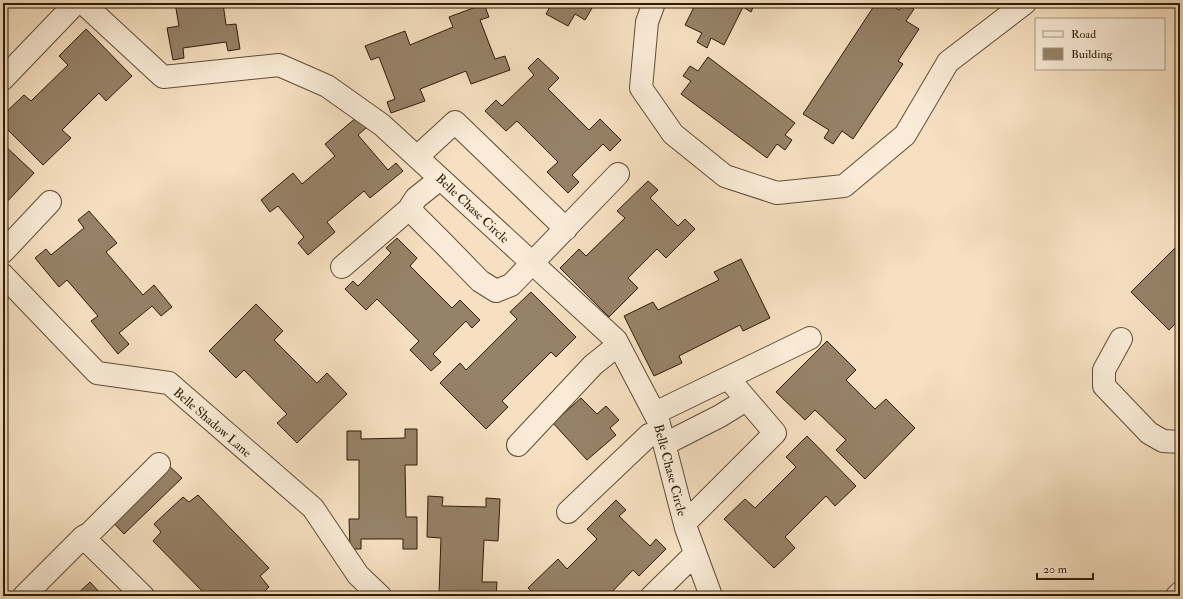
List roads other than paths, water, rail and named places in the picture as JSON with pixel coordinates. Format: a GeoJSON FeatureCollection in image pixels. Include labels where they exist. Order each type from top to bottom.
{"type":"FeatureCollection","features":[{"type":"Feature","properties":{"kind":"street"},"geometry":{"type":"LineString","coordinates":[[3,79],[76,3]]}},
{"type":"Feature","properties":{"kind":"street","name":"Belle Chase Circle"},"geometry":{"type":"LineString","coordinates":[[83,3],[163,77],[279,65],[326,86],[382,125],[616,340],[660,429],[685,523],[711,596]]}},
{"type":"Feature","properties":{"kind":"street"},"geometry":{"type":"LineString","coordinates":[[654,3],[646,22],[641,88],[673,134],[725,176],[777,193],[844,186],[905,135],[948,62],[1025,3]]}},
{"type":"Feature","properties":{"kind":"street"},"geometry":{"type":"LineString","coordinates":[[418,157],[455,122],[566,228]]}},
{"type":"Feature","properties":{"kind":"street"},"geometry":{"type":"LineString","coordinates":[[409,209],[480,281],[496,291],[511,285],[618,174]]}},
{"type":"Feature","properties":{"kind":"street"},"geometry":{"type":"LineString","coordinates":[[342,267],[409,209],[416,198],[440,178]]}},
{"type":"Feature","properties":{"kind":"street"},"geometry":{"type":"LineString","coordinates":[[3,252],[50,202]]}},
{"type":"Feature","properties":{"kind":"street","name":"Belle Shadow Lane"},"geometry":{"type":"LineString","coordinates":[[3,275],[97,373],[169,383],[313,508],[358,575],[380,596]]}},
{"type":"Feature","properties":{"kind":"street"},"geometry":{"type":"LineString","coordinates":[[660,429],[728,378],[810,338]]}},
{"type":"Feature","properties":{"kind":"street"},"geometry":{"type":"LineString","coordinates":[[1121,339],[1104,370],[1104,386],[1149,433],[1163,441],[1180,442]]}},
{"type":"Feature","properties":{"kind":"street"},"geometry":{"type":"LineString","coordinates":[[518,445],[593,365],[618,345]]}},
{"type":"Feature","properties":{"kind":"street"},"geometry":{"type":"LineString","coordinates":[[685,523],[775,433],[728,378]]}},
{"type":"Feature","properties":{"kind":"street"},"geometry":{"type":"LineString","coordinates":[[568,512],[649,434],[660,429],[720,416],[746,400]]}},
{"type":"Feature","properties":{"kind":"street"},"geometry":{"type":"LineString","coordinates":[[24,596],[159,464]]}},
{"type":"Feature","properties":{"kind":"street"},"geometry":{"type":"LineString","coordinates":[[83,537],[143,596]]}},
{"type":"Feature","properties":{"kind":"street"},"geometry":{"type":"LineString","coordinates":[[652,596],[695,554]]}},
{"type":"Feature","properties":{"kind":"street"},"geometry":{"type":"LineString","coordinates":[[1177,596],[1180,593]]}}]}
